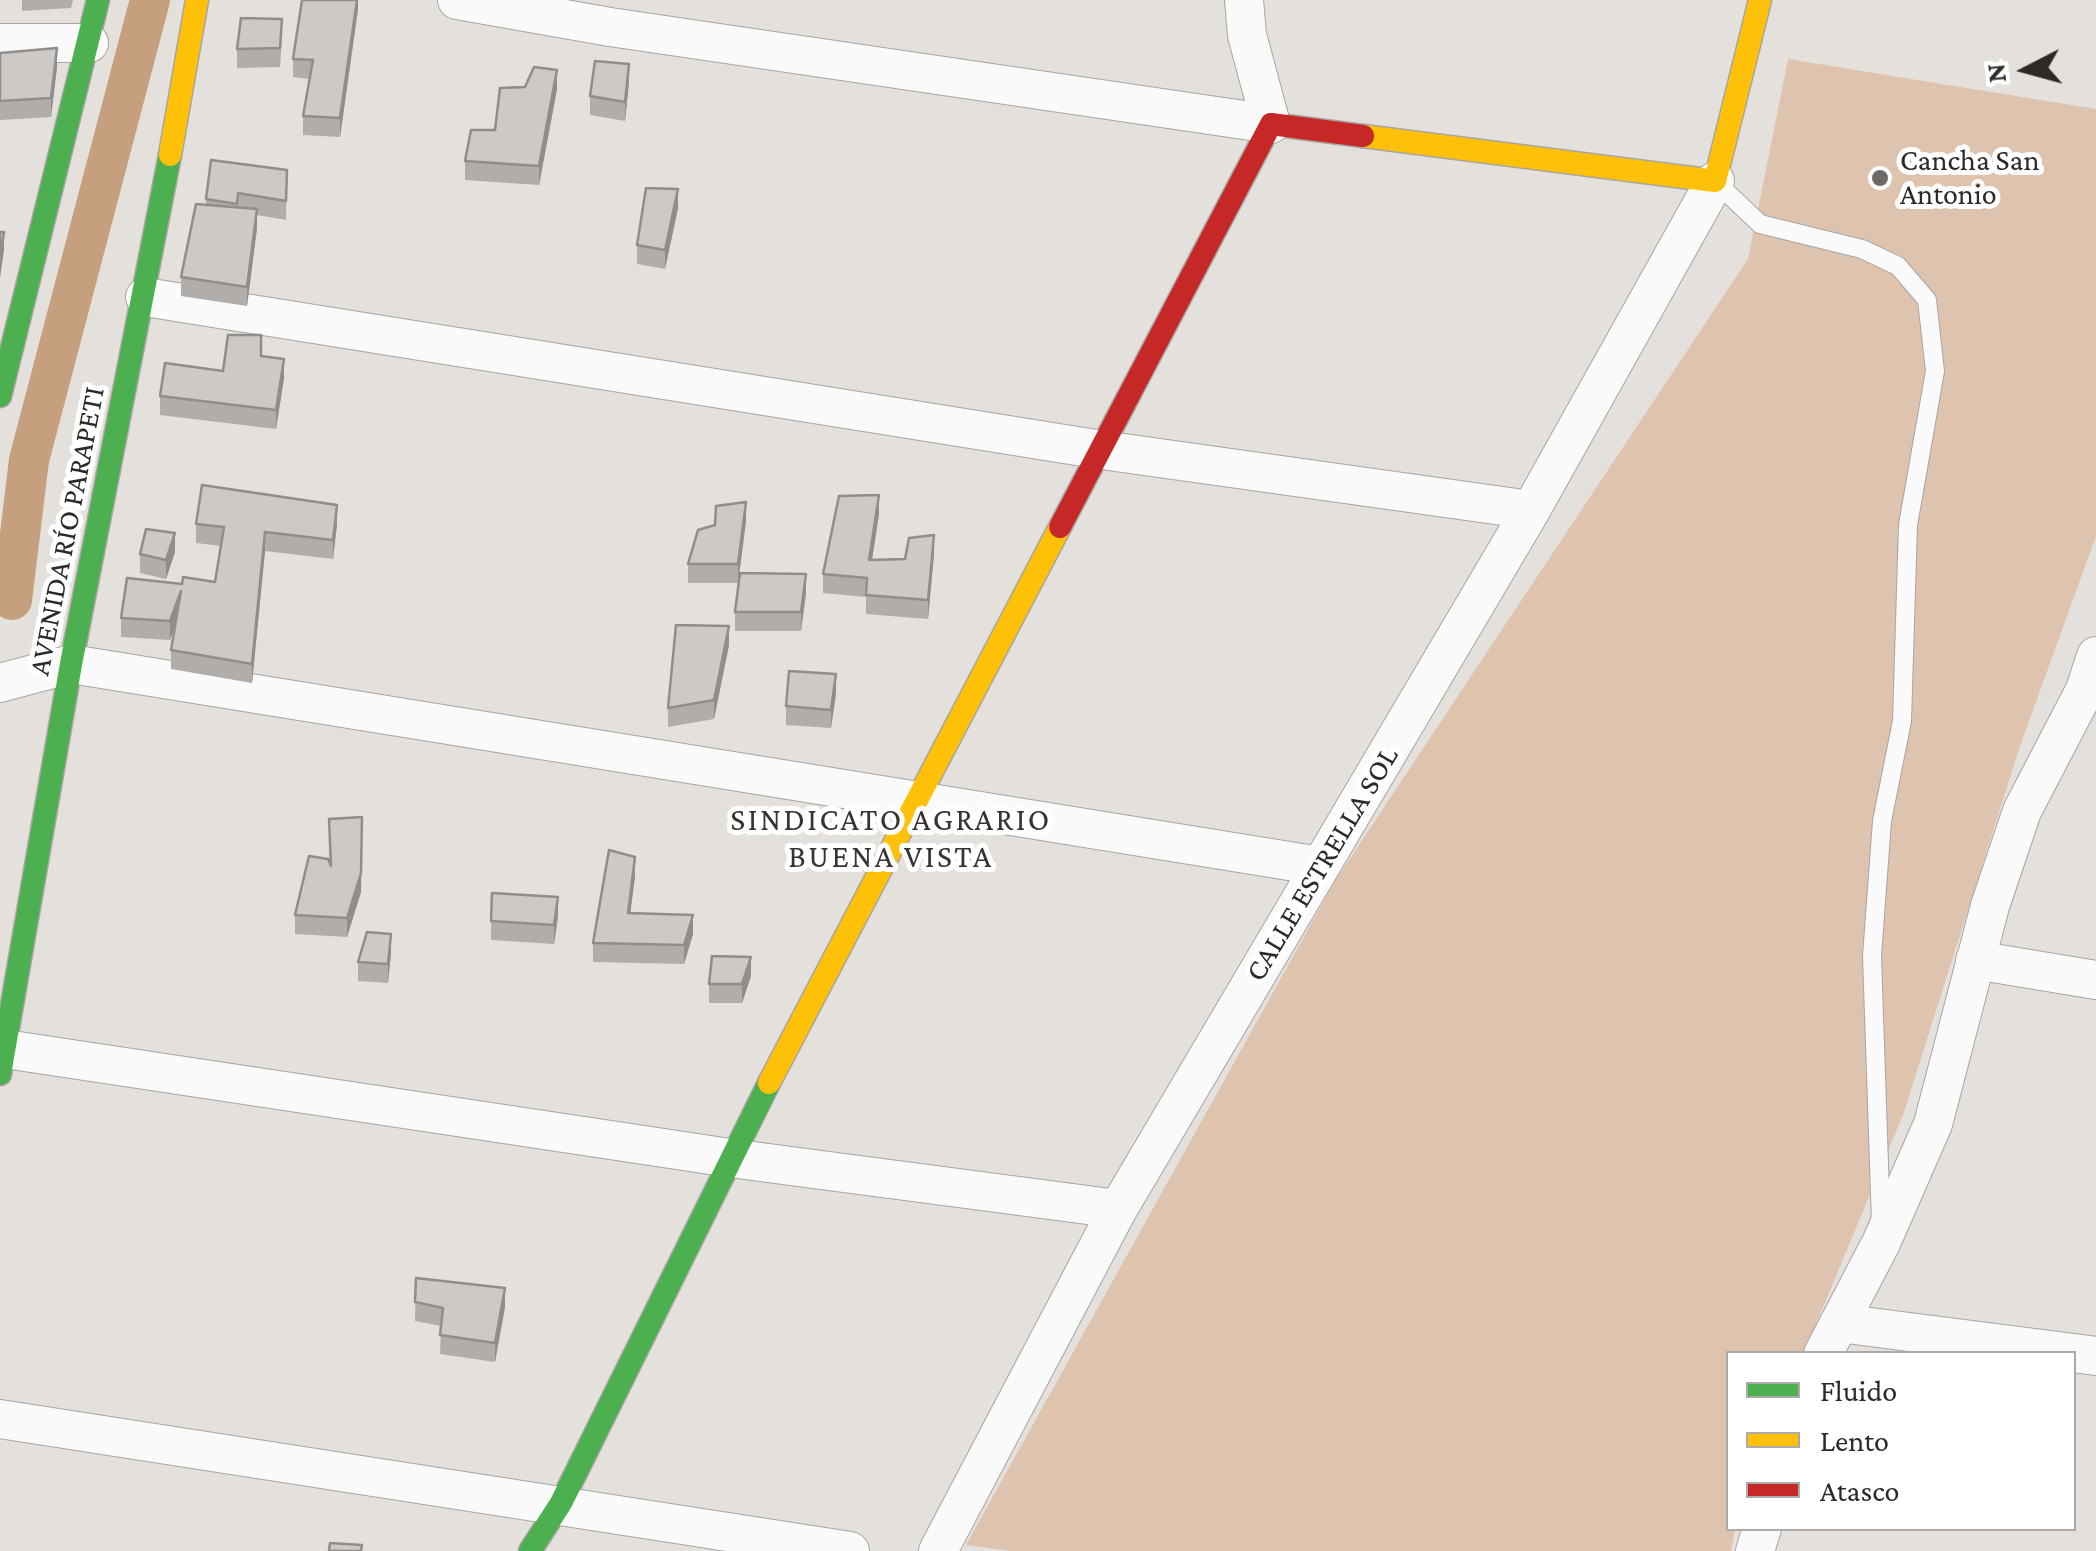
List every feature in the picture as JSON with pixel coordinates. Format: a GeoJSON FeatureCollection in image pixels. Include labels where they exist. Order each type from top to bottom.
{"type":"FeatureCollection","features":[{"type":"Feature","properties":{"kind":"street"},"geometry":{"type":"LineString","coordinates":[[0,396],[98,0]]}},
{"type":"Feature","properties":{"kind":"street","name":"AVENIDA RÍO PARAPETI"},"geometry":{"type":"LineString","coordinates":[[2,1061],[70,664],[145,298],[197,0]]}},
{"type":"Feature","properties":{"kind":"street"},"geometry":{"type":"LineString","coordinates":[[456,0],[610,27],[1272,124],[1715,182],[1760,0]]}},
{"type":"Feature","properties":{"kind":"street"},"geometry":{"type":"LineString","coordinates":[[530,1551],[560,1503],[730,1158],[1272,124],[1247,35],[1244,0]]}},
{"type":"Feature","properties":{"kind":"street"},"geometry":{"type":"LineString","coordinates":[[0,43],[89,43]]}},
{"type":"Feature","properties":{"kind":"street","name":"CALLE ESTRELLA SOL"},"geometry":{"type":"LineString","coordinates":[[938,1551],[1118,1209],[1531,510],[1715,182]]}},
{"type":"Feature","properties":{"kind":"street"},"geometry":{"type":"LineString","coordinates":[[145,298],[1102,450],[1531,510]]}},
{"type":"Feature","properties":{"kind":"street"},"geometry":{"type":"LineString","coordinates":[[2022,1351],[1831,1338],[1882,1243],[1933,1124],[1976,960],[2022,811],[2086,690],[2096,656]]}},
{"type":"Feature","properties":{"kind":"street"},"geometry":{"type":"LineString","coordinates":[[0,683],[70,664],[1320,866]]}},
{"type":"Feature","properties":{"kind":"street"},"geometry":{"type":"LineString","coordinates":[[1976,960],[2096,980]]}},
{"type":"Feature","properties":{"kind":"street"},"geometry":{"type":"LineString","coordinates":[[2,1061],[1118,1209]]}},
{"type":"Feature","properties":{"kind":"street"},"geometry":{"type":"LineString","coordinates":[[0,1419],[850,1551]]}},
{"type":"Feature","properties":{"kind":"lane"},"geometry":{"type":"LineString","coordinates":[[1715,182],[1760,224],[1862,249],[1898,266],[1927,300],[1934,371],[1908,525],[1902,721],[1882,820],[1872,956],[1882,1243]]}},
{"type":"Feature","properties":{"kind":"shaded area"},"geometry":{"type":"Polygon","coordinates":[[[1788,59],[2096,109],[2096,536],[2019,749],[1903,1115],[1805,1351],[1726,1351],[1726,1531],[1735,1531],[1731,1551],[1011,1551],[966,1545],[1335,881],[1748,259],[1788,59]]]}},
{"type":"Feature","properties":{"kind":"building"},"geometry":{"type":"Polygon","coordinates":[[[302,0],[357,0],[340,118],[303,116],[313,60],[293,59],[302,0]]]}},
{"type":"Feature","properties":{"kind":"building"},"geometry":{"type":"Polygon","coordinates":[[[241,18],[282,19],[280,48],[237,49],[241,18]]]}},
{"type":"Feature","properties":{"kind":"building"},"geometry":{"type":"Polygon","coordinates":[[[57,48],[51,98],[0,101],[0,53],[57,48]]]}},
{"type":"Feature","properties":{"kind":"building"},"geometry":{"type":"Polygon","coordinates":[[[595,61],[629,64],[625,102],[590,96],[595,61]]]}},
{"type":"Feature","properties":{"kind":"building"},"geometry":{"type":"Polygon","coordinates":[[[534,67],[557,70],[539,166],[465,161],[471,130],[495,130],[500,88],[525,87],[534,67]]]}},
{"type":"Feature","properties":{"kind":"building"},"geometry":{"type":"Polygon","coordinates":[[[211,160],[287,170],[286,201],[238,193],[237,204],[206,199],[211,160]]]}},
{"type":"Feature","properties":{"kind":"building"},"geometry":{"type":"Polygon","coordinates":[[[646,188],[678,189],[665,250],[637,245],[646,188]]]}},
{"type":"Feature","properties":{"kind":"building"},"geometry":{"type":"Polygon","coordinates":[[[196,204],[257,209],[247,287],[181,277],[196,204]]]}},
{"type":"Feature","properties":{"kind":"building"},"geometry":{"type":"Polygon","coordinates":[[[228,335],[261,335],[261,356],[284,359],[276,410],[160,396],[165,363],[223,371],[228,335]]]}},
{"type":"Feature","properties":{"kind":"building"},"geometry":{"type":"Polygon","coordinates":[[[202,485],[337,505],[333,540],[265,532],[252,664],[171,650],[181,591],[170,621],[121,618],[127,578],[182,584],[183,577],[215,582],[224,527],[196,524],[202,485]]]}},
{"type":"Feature","properties":{"kind":"building"},"geometry":{"type":"Polygon","coordinates":[[[879,495],[869,560],[905,559],[909,538],[934,535],[928,600],[866,595],[867,578],[823,574],[839,496],[879,495]]]}},
{"type":"Feature","properties":{"kind":"building"},"geometry":{"type":"Polygon","coordinates":[[[746,502],[738,564],[688,564],[698,530],[715,525],[716,506],[746,502]]]}},
{"type":"Feature","properties":{"kind":"building"},"geometry":{"type":"Polygon","coordinates":[[[146,529],[175,533],[166,560],[140,554],[146,529]]]}},
{"type":"Feature","properties":{"kind":"building"},"geometry":{"type":"Polygon","coordinates":[[[740,573],[806,574],[801,612],[735,612],[740,573]]]}},
{"type":"Feature","properties":{"kind":"building"},"geometry":{"type":"Polygon","coordinates":[[[676,625],[729,626],[714,700],[668,708],[676,625]]]}},
{"type":"Feature","properties":{"kind":"building"},"geometry":{"type":"Polygon","coordinates":[[[789,671],[836,674],[831,710],[786,706],[789,671]]]}},
{"type":"Feature","properties":{"kind":"building"},"geometry":{"type":"Polygon","coordinates":[[[362,817],[361,873],[347,918],[295,915],[309,856],[328,859],[331,866],[329,819],[362,817]]]}},
{"type":"Feature","properties":{"kind":"building"},"geometry":{"type":"Polygon","coordinates":[[[609,850],[635,857],[628,913],[693,915],[684,945],[593,943],[609,850]]]}},
{"type":"Feature","properties":{"kind":"building"},"geometry":{"type":"Polygon","coordinates":[[[492,893],[558,897],[554,925],[491,921],[492,893]]]}},
{"type":"Feature","properties":{"kind":"building"},"geometry":{"type":"Polygon","coordinates":[[[367,932],[391,934],[388,964],[358,962],[367,932]]]}},
{"type":"Feature","properties":{"kind":"building"},"geometry":{"type":"Polygon","coordinates":[[[712,956],[751,957],[742,984],[709,984],[712,956]]]}},
{"type":"Feature","properties":{"kind":"building"},"geometry":{"type":"Polygon","coordinates":[[[416,1278],[505,1288],[495,1343],[440,1335],[443,1308],[415,1302],[416,1278]]]}},
{"type":"Feature","properties":{"kind":"building"},"geometry":{"type":"Polygon","coordinates":[[[330,1543],[362,1545],[361,1551],[329,1551],[330,1543]]]}},
{"type":"Feature","properties":{"kind":"waterway"},"geometry":{"type":"LineString","coordinates":[[12,600],[29,460],[150,0]]}},
{"type":"Feature","properties":{"kind":"traffic: fast"},"geometry":{"type":"LineString","coordinates":[[0,396],[98,0]]}},
{"type":"Feature","properties":{"kind":"traffic: fast"},"geometry":{"type":"LineString","coordinates":[[0,1074],[71,664],[170,155]]}},
{"type":"Feature","properties":{"kind":"traffic: fast"},"geometry":{"type":"LineString","coordinates":[[530,1551],[561,1503],[769,1083]]}},
{"type":"Feature","properties":{"kind":"traffic: slow"},"geometry":{"type":"LineString","coordinates":[[170,155],[197,0]]}},
{"type":"Feature","properties":{"kind":"traffic: slow"},"geometry":{"type":"LineString","coordinates":[[1363,136],[1715,181],[1760,0]]}},
{"type":"Feature","properties":{"kind":"traffic: slow"},"geometry":{"type":"LineString","coordinates":[[769,1083],[1060,527]]}},
{"type":"Feature","properties":{"kind":"traffic: jam"},"geometry":{"type":"LineString","coordinates":[[1060,527],[1271,124],[1363,136]]}},
{"type":"Feature","properties":{"kind":"place","name":"Cancha San Antonio"},"geometry":{"type":"Point","coordinates":[1880,178]}},
{"type":"Feature","properties":{"kind":"district","name":"SINDICATO AGRARIO BUENA VISTA"},"geometry":{"type":"Point","coordinates":[891,838]}}]}
